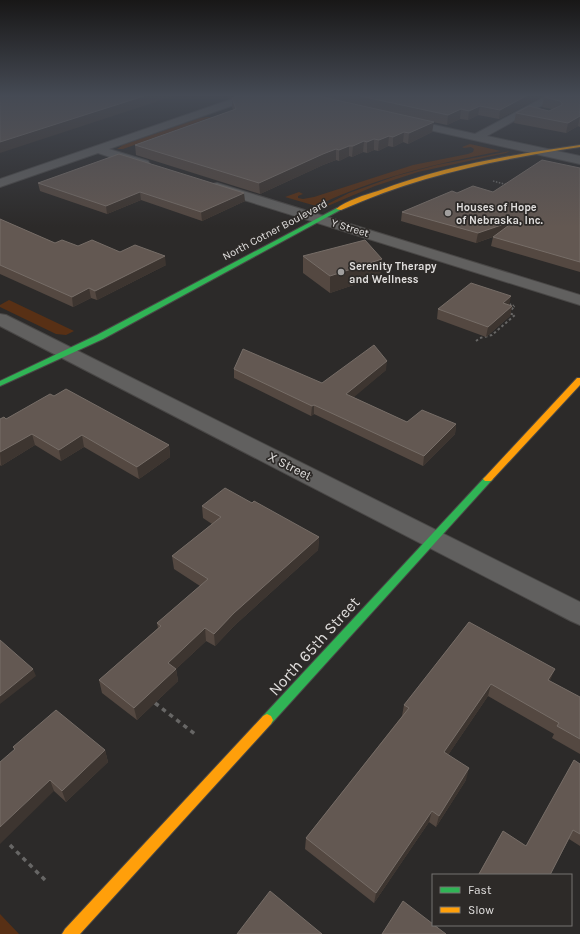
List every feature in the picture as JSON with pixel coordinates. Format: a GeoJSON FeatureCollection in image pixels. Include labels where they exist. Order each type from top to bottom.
{"type":"FeatureCollection","features":[{"type":"Feature","properties":{"kind":"main road","name":"North Cotner Boulevard"},"geometry":{"type":"LineString","coordinates":[[0,384],[67,353],[373,193],[412,180],[466,166],[580,146]]}},
{"type":"Feature","properties":{"kind":"main road","name":"North 65th Street"},"geometry":{"type":"LineString","coordinates":[[70,934],[580,380]]}},
{"type":"Feature","properties":{"kind":"street"},"geometry":{"type":"LineString","coordinates":[[0,183],[125,140]]}},
{"type":"Feature","properties":{"kind":"street"},"geometry":{"type":"LineString","coordinates":[[488,140],[580,160]]}},
{"type":"Feature","properties":{"kind":"street"},"geometry":{"type":"LineString","coordinates":[[98,149],[156,167]]}},
{"type":"Feature","properties":{"kind":"street","name":"Y Street"},"geometry":{"type":"LineString","coordinates":[[207,184],[580,300]]}},
{"type":"Feature","properties":{"kind":"street","name":"X Street"},"geometry":{"type":"LineString","coordinates":[[0,320],[580,614]]}},
{"type":"Feature","properties":{"kind":"path"},"geometry":{"type":"LineString","coordinates":[[489,180],[512,186]]}},
{"type":"Feature","properties":{"kind":"path"},"geometry":{"type":"LineString","coordinates":[[476,341],[480,338],[492,335],[514,316],[508,313],[515,306],[504,302]]}},
{"type":"Feature","properties":{"kind":"path"},"geometry":{"type":"LineString","coordinates":[[155,702],[195,734]]}},
{"type":"Feature","properties":{"kind":"path"},"geometry":{"type":"LineString","coordinates":[[10,845],[48,883]]}},
{"type":"Feature","properties":{"kind":"shaded area"},"geometry":{"type":"Polygon","coordinates":[[[138,140],[149,140],[123,149],[117,149],[123,145],[138,140]]]}},
{"type":"Feature","properties":{"kind":"shaded area"},"geometry":{"type":"Polygon","coordinates":[[[470,144],[501,151],[407,172],[362,187],[316,206],[285,197],[299,192],[303,194],[298,196],[298,198],[303,199],[314,197],[413,165],[468,154],[473,152],[474,149],[471,147],[462,147],[470,144]]]}},
{"type":"Feature","properties":{"kind":"shaded area"},"geometry":{"type":"Polygon","coordinates":[[[510,151],[418,172],[375,186],[320,208],[349,193],[396,176],[437,165],[510,151]]]}},
{"type":"Feature","properties":{"kind":"shaded area"},"geometry":{"type":"Polygon","coordinates":[[[9,300],[74,331],[66,335],[56,334],[0,307],[0,305],[9,300]]]}},
{"type":"Feature","properties":{"kind":"shaded area"},"geometry":{"type":"Polygon","coordinates":[[[0,914],[19,934],[0,934],[0,914]]]}},
{"type":"Feature","properties":{"kind":"building"},"geometry":{"type":"Polygon","coordinates":[[[150,140],[373,140],[367,142],[364,141],[339,150],[336,149],[259,183],[135,145],[150,140]]]}},
{"type":"Feature","properties":{"kind":"building"},"geometry":{"type":"Polygon","coordinates":[[[119,154],[244,193],[201,212],[140,192],[106,206],[38,183],[119,154]]]}},
{"type":"Feature","properties":{"kind":"building"},"geometry":{"type":"Polygon","coordinates":[[[542,160],[580,168],[580,262],[493,237],[516,220],[478,233],[402,212],[452,191],[457,193],[473,186],[493,192],[542,160]]]}},
{"type":"Feature","properties":{"kind":"building"},"geometry":{"type":"Polygon","coordinates":[[[0,219],[55,243],[62,240],[78,246],[92,240],[120,252],[135,245],[165,256],[95,291],[89,288],[72,297],[0,265],[0,219]]]}},
{"type":"Feature","properties":{"kind":"building"},"geometry":{"type":"Polygon","coordinates":[[[365,240],[382,259],[330,276],[303,256],[365,240]]]}},
{"type":"Feature","properties":{"kind":"building"},"geometry":{"type":"Polygon","coordinates":[[[471,283],[511,296],[503,303],[512,306],[488,327],[438,309],[471,283]]]}},
{"type":"Feature","properties":{"kind":"building"},"geometry":{"type":"Polygon","coordinates":[[[374,345],[387,361],[346,394],[407,422],[422,410],[456,424],[424,456],[234,369],[243,349],[322,383],[374,345]]]}},
{"type":"Feature","properties":{"kind":"building"},"geometry":{"type":"Polygon","coordinates":[[[66,389],[169,445],[137,467],[82,435],[59,450],[32,434],[0,452],[0,419],[4,417],[6,419],[50,394],[54,396],[66,389]]]}},
{"type":"Feature","properties":{"kind":"building"},"geometry":{"type":"Polygon","coordinates":[[[225,488],[252,503],[254,501],[319,537],[234,613],[214,634],[205,628],[168,663],[176,669],[134,708],[99,680],[161,626],[157,623],[208,579],[172,556],[221,517],[202,506],[225,488]]]}},
{"type":"Feature","properties":{"kind":"building"},"geometry":{"type":"Polygon","coordinates":[[[469,622],[555,669],[548,680],[580,697],[580,739],[557,726],[559,723],[491,684],[444,752],[469,768],[439,816],[432,811],[376,893],[306,838],[409,708],[404,705],[469,622]]]}},
{"type":"Feature","properties":{"kind":"building"},"geometry":{"type":"Polygon","coordinates":[[[0,640],[33,669],[0,696],[0,640]]]}},
{"type":"Feature","properties":{"kind":"building"},"geometry":{"type":"Polygon","coordinates":[[[56,710],[105,750],[62,791],[50,780],[0,827],[0,762],[15,749],[13,747],[56,710]]]}},
{"type":"Feature","properties":{"kind":"building"},"geometry":{"type":"Polygon","coordinates":[[[574,760],[580,764],[580,834],[573,830],[551,874],[479,874],[503,831],[526,846],[574,760]]]}},
{"type":"Feature","properties":{"kind":"building"},"geometry":{"type":"Polygon","coordinates":[[[270,891],[322,934],[237,934],[270,891]]]}},
{"type":"Feature","properties":{"kind":"building"},"geometry":{"type":"Polygon","coordinates":[[[403,901],[432,923],[432,926],[435,926],[446,934],[382,934],[403,901]]]}},
{"type":"Feature","properties":{"kind":"traffic: fast"},"geometry":{"type":"LineString","coordinates":[[0,384],[100,337],[339,209]]}},
{"type":"Feature","properties":{"kind":"traffic: fast"},"geometry":{"type":"LineString","coordinates":[[267,720],[488,479]]}},
{"type":"Feature","properties":{"kind":"traffic: slow"},"geometry":{"type":"LineString","coordinates":[[339,209],[397,185],[457,168],[487,161],[580,146]]}},
{"type":"Feature","properties":{"kind":"traffic: slow"},"geometry":{"type":"LineString","coordinates":[[488,479],[580,380]]}},
{"type":"Feature","properties":{"kind":"traffic: slow"},"geometry":{"type":"LineString","coordinates":[[70,934],[267,720]]}},
{"type":"Feature","properties":{"kind":"place","name":"Houses of Hope of Nebraska, Inc."},"geometry":{"type":"Point","coordinates":[448,213]}},
{"type":"Feature","properties":{"kind":"place","name":"Serenity Therapy and Wellness"},"geometry":{"type":"Point","coordinates":[341,272]}}]}
